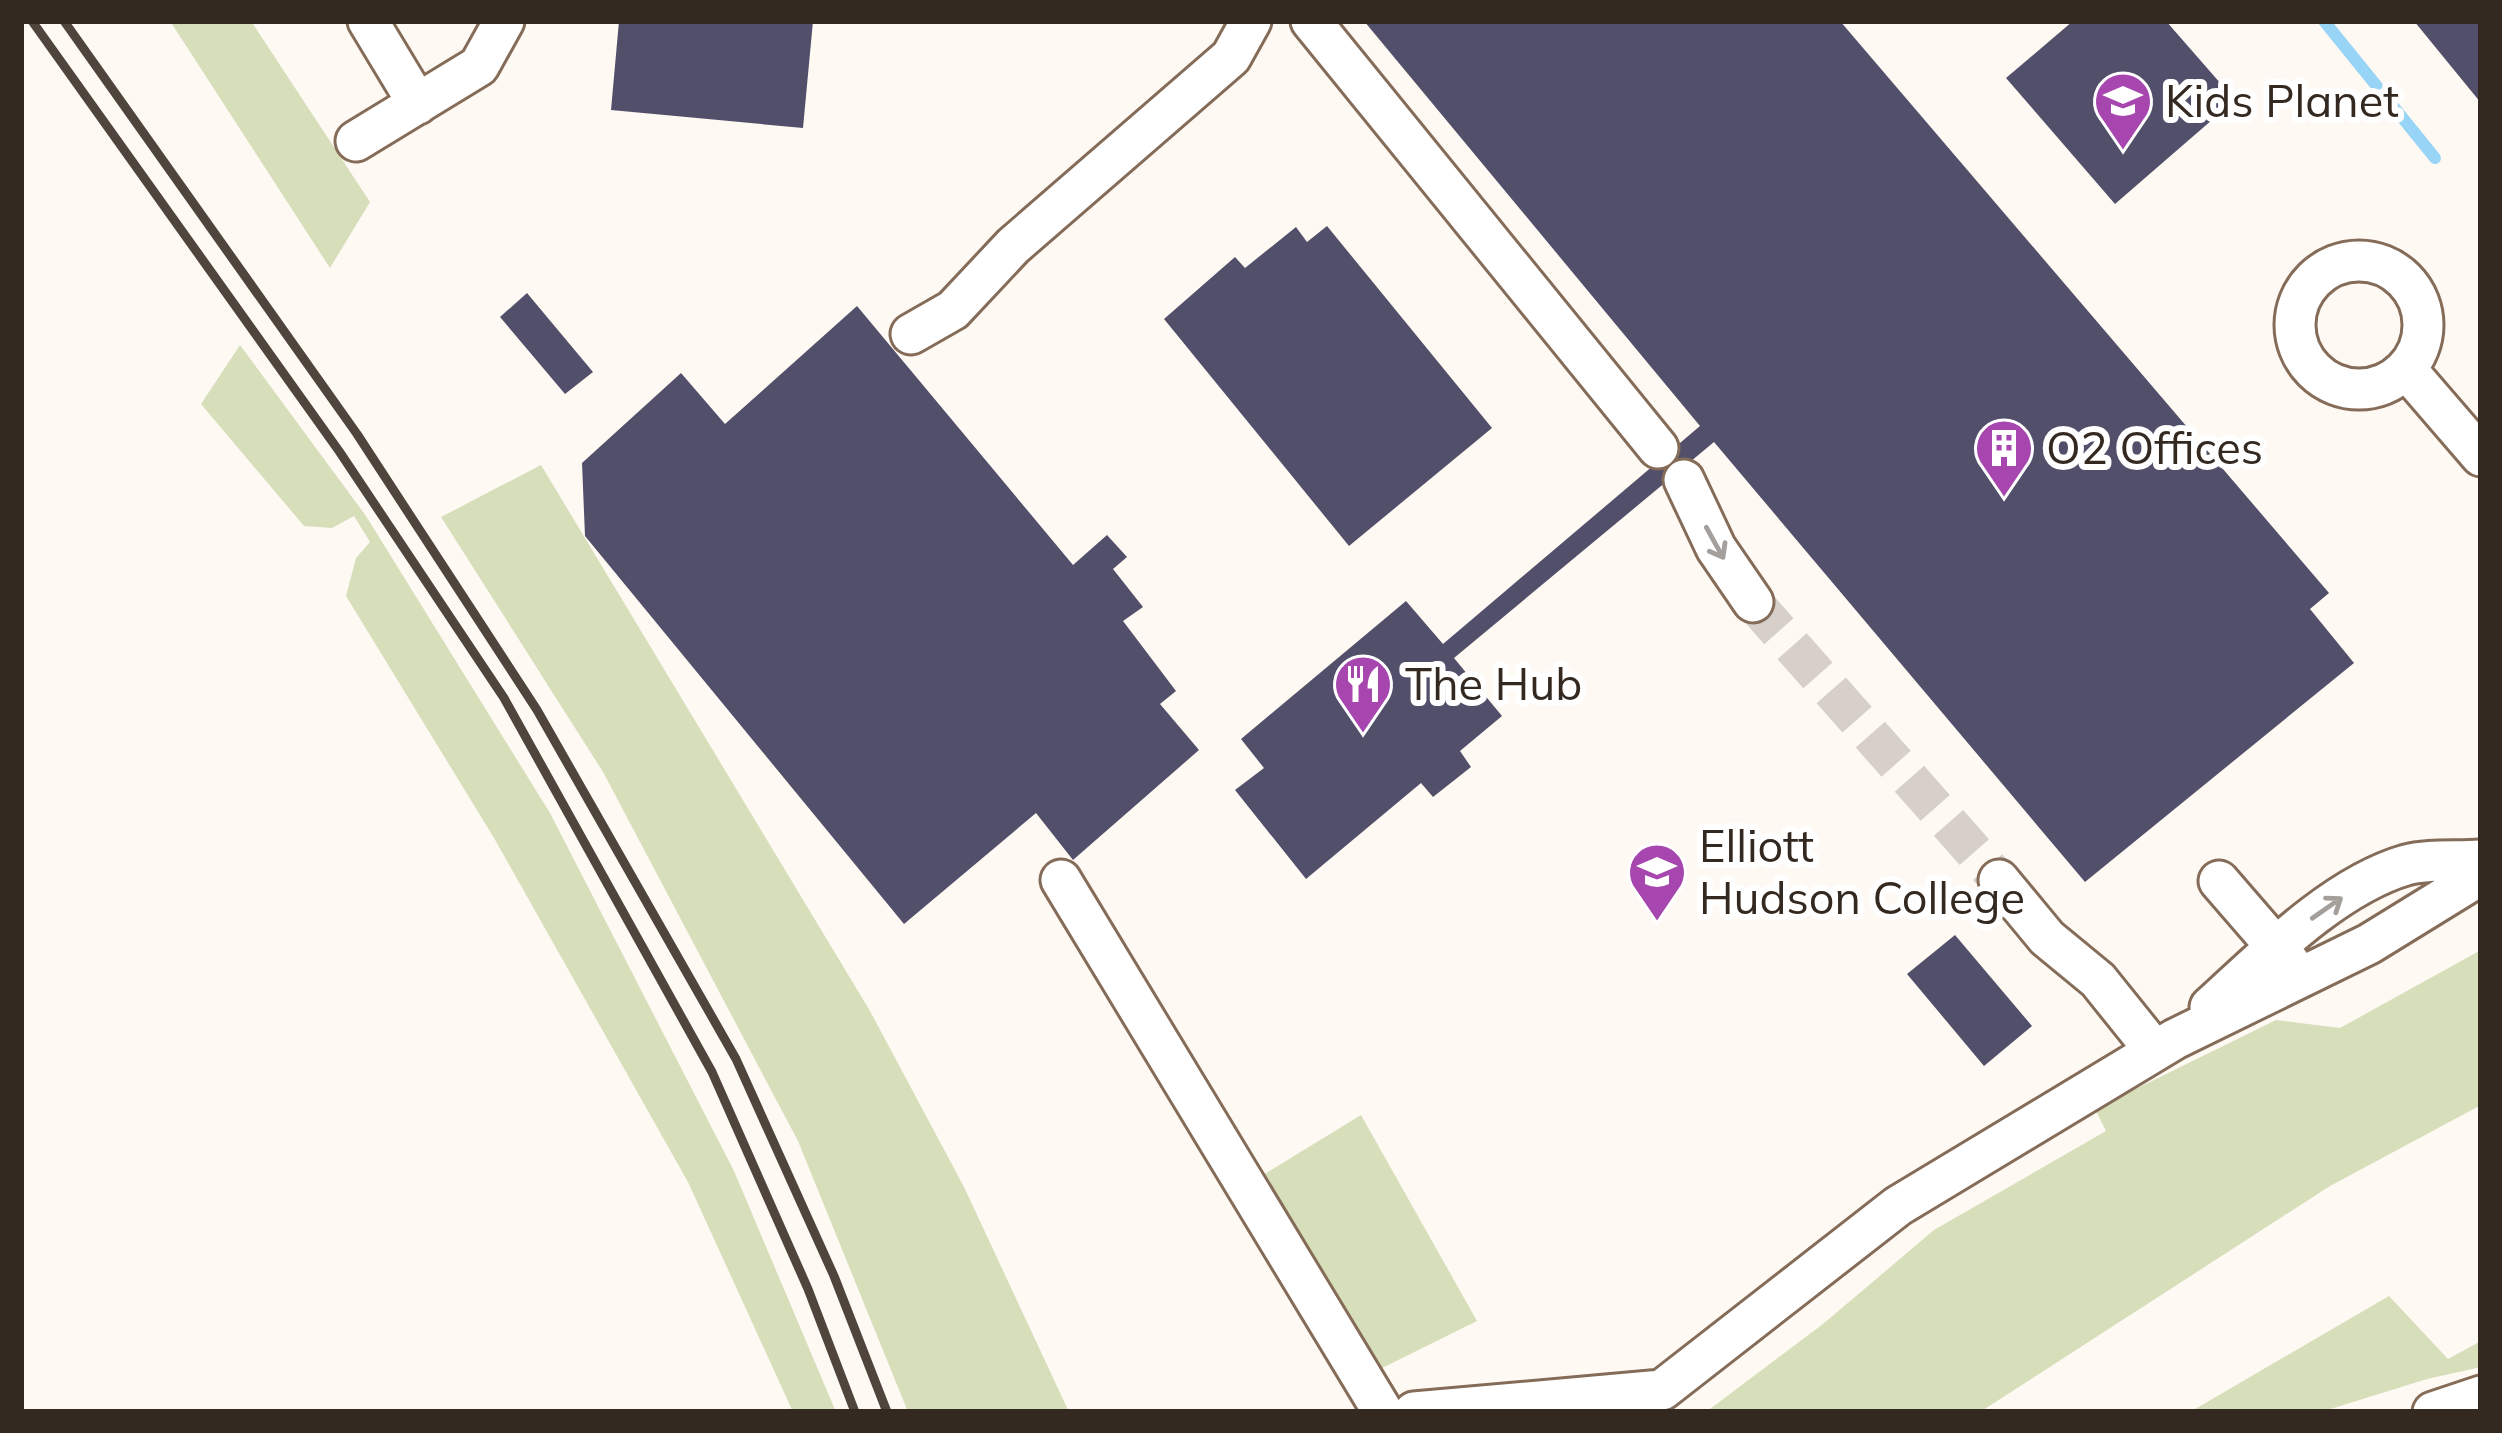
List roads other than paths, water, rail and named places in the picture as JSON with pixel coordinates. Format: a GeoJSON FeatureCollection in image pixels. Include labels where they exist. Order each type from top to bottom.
{"type":"FeatureCollection","features":[{"type":"Feature","properties":{"kind":"street"},"geometry":{"type":"LineString","coordinates":[[368,21],[418,104]]}},
{"type":"Feature","properties":{"kind":"street"},"geometry":{"type":"LineString","coordinates":[[356,141],[479,66],[504,21]]}},
{"type":"Feature","properties":{"kind":"street"},"geometry":{"type":"LineString","coordinates":[[911,334],[953,310],[1013,246],[1231,57],[1251,21]]}},
{"type":"Feature","properties":{"kind":"street"},"geometry":{"type":"LineString","coordinates":[[1311,21],[1658,448]]}},
{"type":"Feature","properties":{"kind":"street"},"geometry":{"type":"LineString","coordinates":[[2406,369],[2481,456]]}},
{"type":"Feature","properties":{"kind":"street"},"geometry":{"type":"LineString","coordinates":[[1684,479],[1716,548],[1753,602]]}},
{"type":"Feature","properties":{"kind":"street"},"geometry":{"type":"LineString","coordinates":[[2165,1045],[2277,946],[2361,884],[2409,864],[2481,860]]}},
{"type":"Feature","properties":{"kind":"street"},"geometry":{"type":"LineString","coordinates":[[1414,1412],[1662,1390],[1898,1206],[2165,1045],[2369,944],[2481,875]]}},
{"type":"Feature","properties":{"kind":"street"},"geometry":{"type":"LineString","coordinates":[[1061,880],[1383,1412]]}},
{"type":"Feature","properties":{"kind":"street"},"geometry":{"type":"LineString","coordinates":[[1999,880],[2047,938],[2165,1045]]}},
{"type":"Feature","properties":{"kind":"street"},"geometry":{"type":"LineString","coordinates":[[2219,881],[2302,977]]}},
{"type":"Feature","properties":{"kind":"street"},"geometry":{"type":"LineString","coordinates":[[2433,1412],[2480,1397]]}},
{"type":"Feature","properties":{"kind":"waterway"},"geometry":{"type":"LineString","coordinates":[[2324,21],[2435,158]]}},
{"type":"Feature","properties":{"kind":"tunnel"},"geometry":{"type":"LineString","coordinates":[[1753,602],[1999,880]]}},
{"type":"Feature","properties":{"kind":"railway"},"geometry":{"type":"LineString","coordinates":[[32,21],[339,451],[504,698],[712,1072],[808,1289],[855,1412]]}},
{"type":"Feature","properties":{"kind":"railway"},"geometry":{"type":"LineString","coordinates":[[64,21],[357,434],[537,710],[736,1059],[834,1276],[887,1412]]}},
{"type":"Feature","properties":{"kind":"place","name":"Kids Planet"},"geometry":{"type":"Point","coordinates":[2123,152]}},
{"type":"Feature","properties":{"kind":"place","name":"O2 Offices"},"geometry":{"type":"Point","coordinates":[2004,499]}},
{"type":"Feature","properties":{"kind":"place","name":"The Hub"},"geometry":{"type":"Point","coordinates":[1363,735]}},
{"type":"Feature","properties":{"kind":"place","name":"Elliott Hudson College"},"geometry":{"type":"Point","coordinates":[1657,923]}}]}
